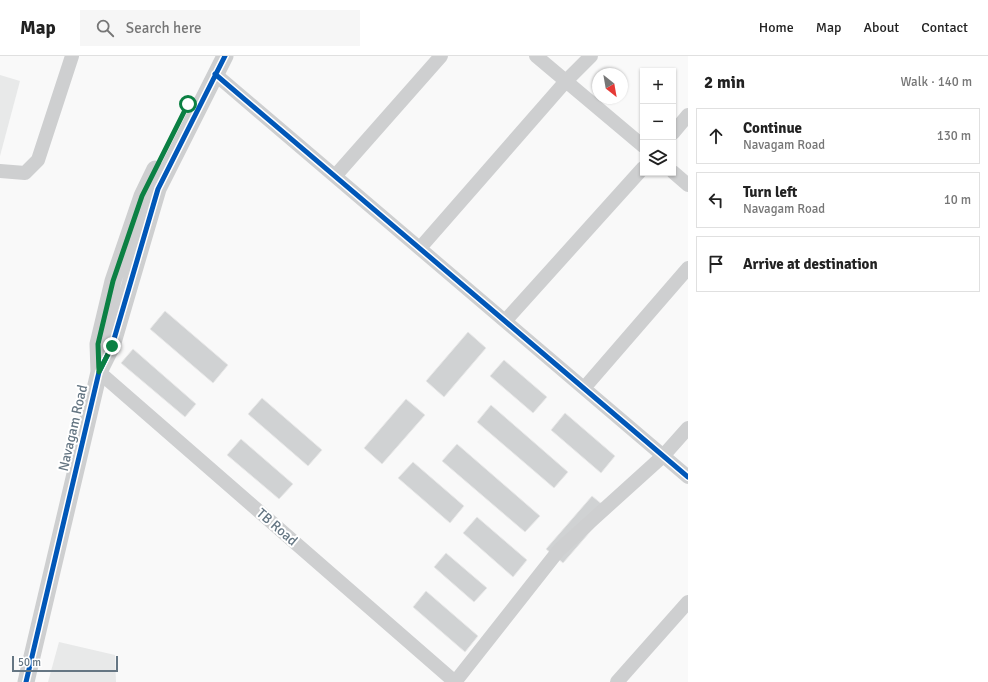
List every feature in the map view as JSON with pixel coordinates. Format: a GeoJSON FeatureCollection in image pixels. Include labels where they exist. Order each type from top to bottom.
{"type":"FeatureCollection","features":[{"type":"Feature","properties":{"kind":"street"},"geometry":{"type":"LineString","coordinates":[[0,171],[25,173],[38,160],[72,56]]}},
{"type":"Feature","properties":{"kind":"street","name":"Navagam Road"},"geometry":{"type":"LineString","coordinates":[[99,372],[98,344],[113,281],[142,196],[214,56]]}},
{"type":"Feature","properties":{"kind":"street","name":"Navagam Road"},"geometry":{"type":"LineString","coordinates":[[26,682],[99,372],[112,346],[158,188],[225,56]]}},
{"type":"Feature","properties":{"kind":"street"},"geometry":{"type":"LineString","coordinates":[[336,175],[441,56]]}},
{"type":"Feature","properties":{"kind":"street"},"geometry":{"type":"LineString","coordinates":[[536,56],[640,143]]}},
{"type":"Feature","properties":{"kind":"street"},"geometry":{"type":"LineString","coordinates":[[420,248],[566,81],[591,56]]}},
{"type":"Feature","properties":{"kind":"street"},"geometry":{"type":"LineString","coordinates":[[215,74],[585,387],[688,477]]}},
{"type":"Feature","properties":{"kind":"street"},"geometry":{"type":"LineString","coordinates":[[676,129],[688,115]]}},
{"type":"Feature","properties":{"kind":"street"},"geometry":{"type":"LineString","coordinates":[[506,320],[640,171]]}},
{"type":"Feature","properties":{"kind":"street"},"geometry":{"type":"LineString","coordinates":[[676,175],[688,185]]}},
{"type":"Feature","properties":{"kind":"street"},"geometry":{"type":"LineString","coordinates":[[585,387],[688,268]]}},
{"type":"Feature","properties":{"kind":"street","name":"TB Road"},"geometry":{"type":"LineString","coordinates":[[99,372],[455,682]]}},
{"type":"Feature","properties":{"kind":"street"},"geometry":{"type":"LineString","coordinates":[[455,682],[559,550],[663,456],[688,428]]}},
{"type":"Feature","properties":{"kind":"street"},"geometry":{"type":"LineString","coordinates":[[617,682],[688,602]]}},
{"type":"Feature","properties":{"kind":"shaded area"},"geometry":{"type":"Polygon","coordinates":[[[0,75],[20,81],[0,156],[0,75]]]}},
{"type":"Feature","properties":{"kind":"shaded area"},"geometry":{"type":"Polygon","coordinates":[[[59,642],[115,655],[116,682],[48,682],[59,642]]]}},
{"type":"Feature","properties":{"kind":"building"},"geometry":{"type":"Polygon","coordinates":[[[165,311],[228,365],[213,383],[150,329],[165,311]]]}},
{"type":"Feature","properties":{"kind":"building"},"geometry":{"type":"Polygon","coordinates":[[[468,332],[486,348],[444,397],[426,381],[468,332]]]}},
{"type":"Feature","properties":{"kind":"building"},"geometry":{"type":"Polygon","coordinates":[[[133,349],[196,404],[185,417],[121,363],[133,349]]]}},
{"type":"Feature","properties":{"kind":"building"},"geometry":{"type":"Polygon","coordinates":[[[504,360],[547,397],[533,413],[490,376],[504,360]]]}},
{"type":"Feature","properties":{"kind":"building"},"geometry":{"type":"Polygon","coordinates":[[[262,398],[322,450],[308,466],[248,414],[262,398]]]}},
{"type":"Feature","properties":{"kind":"building"},"geometry":{"type":"Polygon","coordinates":[[[406,399],[425,415],[382,464],[364,448],[406,399]]]}},
{"type":"Feature","properties":{"kind":"building"},"geometry":{"type":"Polygon","coordinates":[[[491,405],[568,472],[554,488],[477,422],[491,405]]]}},
{"type":"Feature","properties":{"kind":"building"},"geometry":{"type":"Polygon","coordinates":[[[565,413],[615,456],[601,473],[551,430],[565,413]]]}},
{"type":"Feature","properties":{"kind":"building"},"geometry":{"type":"Polygon","coordinates":[[[241,439],[293,484],[279,499],[227,455],[241,439]]]}},
{"type":"Feature","properties":{"kind":"building"},"geometry":{"type":"Polygon","coordinates":[[[457,444],[540,516],[525,532],[442,461],[457,444]]]}},
{"type":"Feature","properties":{"kind":"building"},"geometry":{"type":"Polygon","coordinates":[[[413,462],[464,506],[450,523],[398,478],[413,462]]]}},
{"type":"Feature","properties":{"kind":"building"},"geometry":{"type":"Polygon","coordinates":[[[592,496],[609,510],[563,563],[546,549],[592,496]]]}},
{"type":"Feature","properties":{"kind":"building"},"geometry":{"type":"Polygon","coordinates":[[[477,517],[527,560],[513,577],[463,533],[477,517]]]}},
{"type":"Feature","properties":{"kind":"building"},"geometry":{"type":"Polygon","coordinates":[[[446,553],[487,588],[474,602],[434,567],[446,553]]]}},
{"type":"Feature","properties":{"kind":"building"},"geometry":{"type":"Polygon","coordinates":[[[426,591],[478,636],[465,652],[413,607],[426,591]]]}},
{"type":"Feature","properties":{"kind":"cycle path"},"geometry":{"type":"LineString","coordinates":[[26,682],[99,372],[112,346],[158,189],[225,56]]}},
{"type":"Feature","properties":{"kind":"cycle path"},"geometry":{"type":"LineString","coordinates":[[215,74],[688,477]]}},
{"type":"Feature","properties":{"kind":"route"},"geometry":{"type":"LineString","coordinates":[[112,346],[99,372],[98,344],[113,281],[142,196],[188,104]]}}]}
